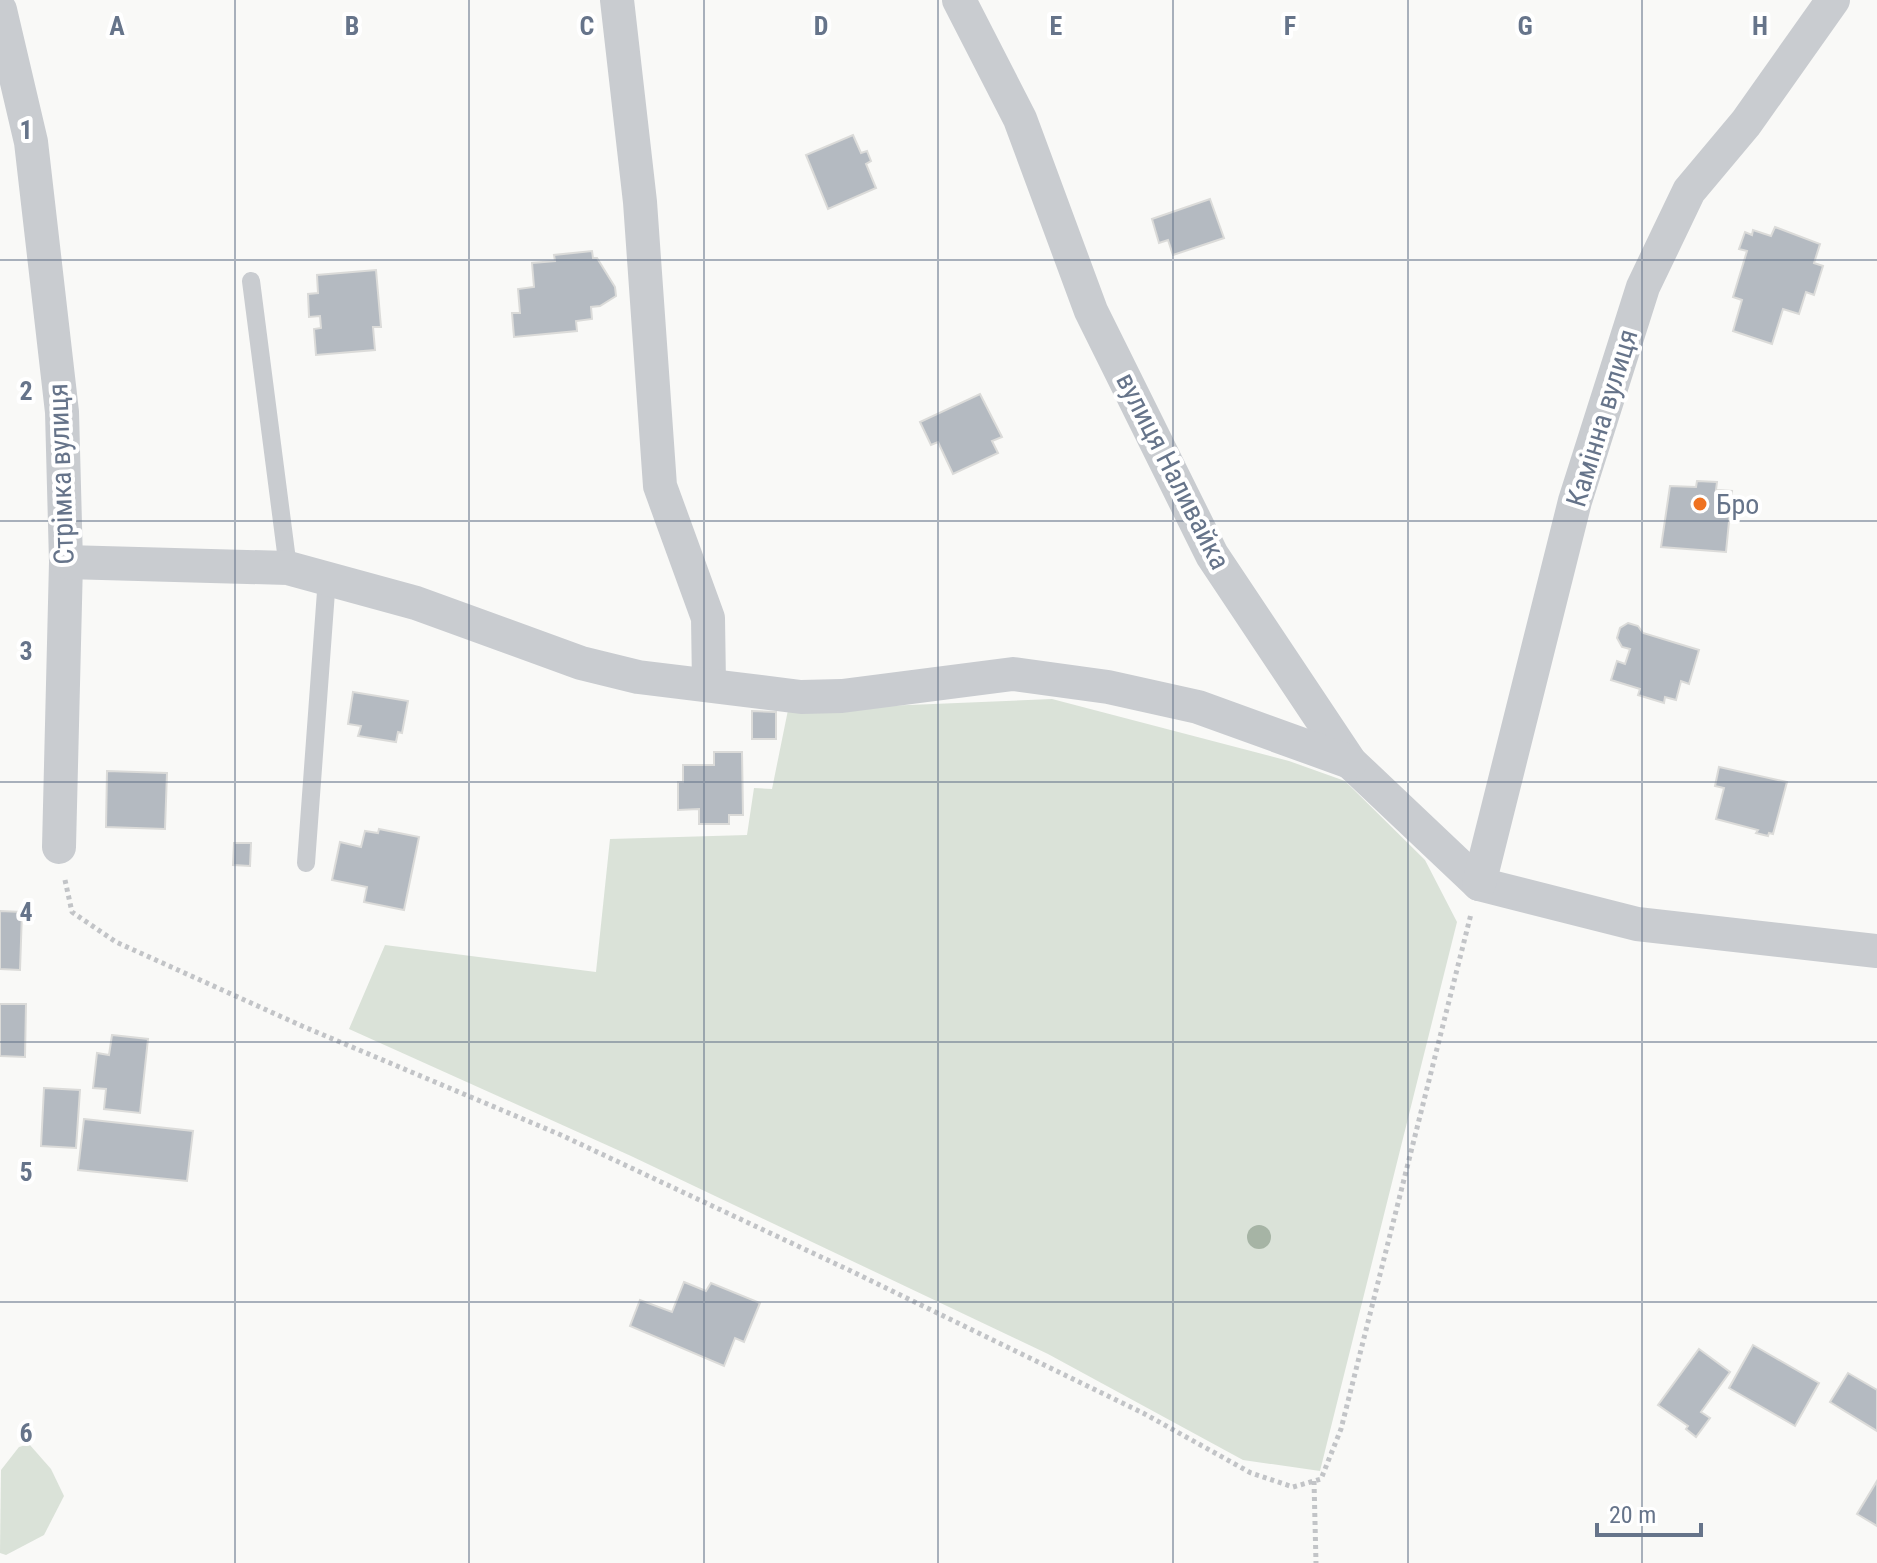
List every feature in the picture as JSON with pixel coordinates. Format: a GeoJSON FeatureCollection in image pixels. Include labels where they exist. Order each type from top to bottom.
{"type":"FeatureCollection","features":[{"type":"Feature","properties":{"kind":"street"},"geometry":{"type":"LineString","coordinates":[[617,0],[640,202],[660,486],[708,618],[709,684]]}},
{"type":"Feature","properties":{"kind":"street","name":"вулиця Наливайка"},"geometry":{"type":"LineString","coordinates":[[959,0],[1020,119],[1091,311],[1212,555],[1350,762],[1479,884]]}},
{"type":"Feature","properties":{"kind":"street","name":"Камінна вулиця"},"geometry":{"type":"LineString","coordinates":[[1479,884],[1575,501],[1643,287],[1689,191],[1746,123],[1833,0]]}},
{"type":"Feature","properties":{"kind":"street","name":"Стрімка вулиця"},"geometry":{"type":"LineString","coordinates":[[0,10],[31,142],[62,412],[66,562],[59,847]]}},
{"type":"Feature","properties":{"kind":"street"},"geometry":{"type":"LineString","coordinates":[[66,562],[288,568],[416,603],[581,663],[638,677],[801,697],[842,696],[1013,674],[1108,687],[1198,707],[1350,762]]}},
{"type":"Feature","properties":{"kind":"street"},"geometry":{"type":"LineString","coordinates":[[1479,884],[1637,924],[1877,951]]}},
{"type":"Feature","properties":{"kind":"lane"},"geometry":{"type":"LineString","coordinates":[[251,281],[288,568]]}},
{"type":"Feature","properties":{"kind":"lane"},"geometry":{"type":"LineString","coordinates":[[306,863],[327,578]]}},
{"type":"Feature","properties":{"kind":"path"},"geometry":{"type":"LineString","coordinates":[[59,847],[72,912],[116,942],[302,1026],[561,1135],[1143,1413],[1251,1473],[1293,1487],[1321,1479],[1341,1429],[1479,884]]}},
{"type":"Feature","properties":{"kind":"path"},"geometry":{"type":"LineString","coordinates":[[1314,1481],[1316,1563]]}},
{"type":"Feature","properties":{"kind":"shaded area"},"geometry":{"type":"Polygon","coordinates":[[[1052,699],[1289,761],[1345,781],[1425,860],[1457,922],[1320,1471],[1243,1460],[1048,1354],[631,1156],[349,1029],[385,945],[596,972],[610,839],[747,835],[754,788],[772,789],[788,710],[1052,699]]]}},
{"type":"Feature","properties":{"kind":"shaded area"},"geometry":{"type":"Polygon","coordinates":[[[29,1444],[51,1469],[64,1496],[44,1535],[6,1555],[0,1553],[1,1470],[19,1447],[29,1444]]]}},
{"type":"Feature","properties":{"kind":"building"},"geometry":{"type":"Polygon","coordinates":[[[853,135],[861,153],[867,151],[871,161],[866,164],[876,188],[828,209],[806,155],[853,135]]]}},
{"type":"Feature","properties":{"kind":"building"},"geometry":{"type":"Polygon","coordinates":[[[1210,199],[1224,238],[1173,255],[1168,240],[1159,243],[1152,219],[1210,199]]]}},
{"type":"Feature","properties":{"kind":"building"},"geometry":{"type":"Polygon","coordinates":[[[1775,227],[1820,244],[1814,263],[1823,266],[1814,295],[1806,292],[1799,314],[1783,309],[1772,344],[1733,331],[1742,300],[1733,297],[1747,251],[1739,249],[1745,232],[1752,235],[1753,230],[1771,236],[1775,227]]]}},
{"type":"Feature","properties":{"kind":"building"},"geometry":{"type":"Polygon","coordinates":[[[592,251],[593,258],[597,258],[615,287],[616,296],[600,306],[591,307],[592,319],[576,321],[577,331],[514,337],[512,313],[520,313],[518,289],[534,287],[532,263],[555,261],[554,255],[592,251]]]}},
{"type":"Feature","properties":{"kind":"building"},"geometry":{"type":"Polygon","coordinates":[[[376,270],[381,327],[373,327],[375,350],[316,355],[314,329],[321,328],[320,316],[309,317],[308,294],[318,293],[317,275],[376,270]]]}},
{"type":"Feature","properties":{"kind":"building"},"geometry":{"type":"Polygon","coordinates":[[[980,394],[1002,437],[992,441],[998,453],[953,474],[938,442],[931,445],[920,422],[980,394]]]}},
{"type":"Feature","properties":{"kind":"building","name":"Бро"},"geometry":{"type":"Polygon","coordinates":[[[1697,481],[1717,482],[1716,490],[1732,491],[1726,552],[1661,547],[1670,486],[1696,487],[1697,481]]]}},
{"type":"Feature","properties":{"kind":"building"},"geometry":{"type":"Polygon","coordinates":[[[1628,623],[1638,626],[1643,633],[1699,650],[1689,684],[1681,681],[1676,700],[1665,697],[1664,703],[1638,695],[1640,689],[1611,680],[1617,661],[1625,664],[1630,649],[1622,647],[1617,638],[1620,628],[1628,623]]]}},
{"type":"Feature","properties":{"kind":"building"},"geometry":{"type":"Polygon","coordinates":[[[353,692],[408,701],[402,733],[398,732],[396,742],[358,736],[361,726],[348,724],[353,692]]]}},
{"type":"Feature","properties":{"kind":"building"},"geometry":{"type":"Polygon","coordinates":[[[752,711],[776,712],[776,739],[752,739],[752,711]]]}},
{"type":"Feature","properties":{"kind":"building"},"geometry":{"type":"Polygon","coordinates":[[[714,752],[742,752],[743,815],[729,815],[729,824],[699,824],[699,809],[678,810],[678,782],[683,782],[683,765],[714,765],[714,752]]]}},
{"type":"Feature","properties":{"kind":"building"},"geometry":{"type":"Polygon","coordinates":[[[1719,767],[1787,782],[1773,834],[1756,833],[1758,830],[1716,819],[1724,788],[1715,786],[1719,767]]]}},
{"type":"Feature","properties":{"kind":"building"},"geometry":{"type":"Polygon","coordinates":[[[107,771],[167,773],[165,829],[106,827],[107,771]]]}},
{"type":"Feature","properties":{"kind":"building"},"geometry":{"type":"Polygon","coordinates":[[[379,829],[419,837],[404,910],[364,902],[367,887],[332,880],[340,842],[361,847],[365,831],[378,833],[379,829]]]}},
{"type":"Feature","properties":{"kind":"building"},"geometry":{"type":"Polygon","coordinates":[[[234,843],[251,843],[250,866],[233,865],[234,843]]]}},
{"type":"Feature","properties":{"kind":"building"},"geometry":{"type":"Polygon","coordinates":[[[0,911],[22,912],[20,970],[0,969],[0,911]]]}},
{"type":"Feature","properties":{"kind":"building"},"geometry":{"type":"Polygon","coordinates":[[[0,1004],[26,1004],[25,1057],[0,1056],[0,1004]]]}},
{"type":"Feature","properties":{"kind":"building"},"geometry":{"type":"Polygon","coordinates":[[[112,1035],[148,1039],[140,1113],[104,1109],[106,1089],[93,1088],[97,1053],[109,1055],[112,1035]]]}},
{"type":"Feature","properties":{"kind":"building"},"geometry":{"type":"Polygon","coordinates":[[[44,1088],[80,1090],[76,1148],[41,1146],[44,1088]]]}},
{"type":"Feature","properties":{"kind":"building"},"geometry":{"type":"Polygon","coordinates":[[[84,1119],[193,1131],[187,1181],[78,1170],[84,1119]]]}},
{"type":"Feature","properties":{"kind":"building"},"geometry":{"type":"Polygon","coordinates":[[[684,1282],[706,1291],[711,1283],[760,1303],[744,1342],[735,1338],[724,1366],[630,1326],[640,1300],[672,1312],[684,1282]]]}},
{"type":"Feature","properties":{"kind":"building"},"geometry":{"type":"Polygon","coordinates":[[[1753,1345],[1819,1383],[1795,1426],[1729,1388],[1753,1345]]]}},
{"type":"Feature","properties":{"kind":"building"},"geometry":{"type":"Polygon","coordinates":[[[1699,1349],[1730,1372],[1701,1412],[1710,1418],[1696,1437],[1686,1429],[1688,1426],[1658,1405],[1699,1349]]]}},
{"type":"Feature","properties":{"kind":"building"},"geometry":{"type":"Polygon","coordinates":[[[1848,1373],[1877,1390],[1877,1431],[1830,1402],[1848,1373]]]}},
{"type":"Feature","properties":{"kind":"building"},"geometry":{"type":"Polygon","coordinates":[[[1877,1481],[1877,1526],[1857,1514],[1877,1481]]]}},
{"type":"Feature","properties":{"kind":"place","name":"Бро"},"geometry":{"type":"Point","coordinates":[1700,504]}}]}
